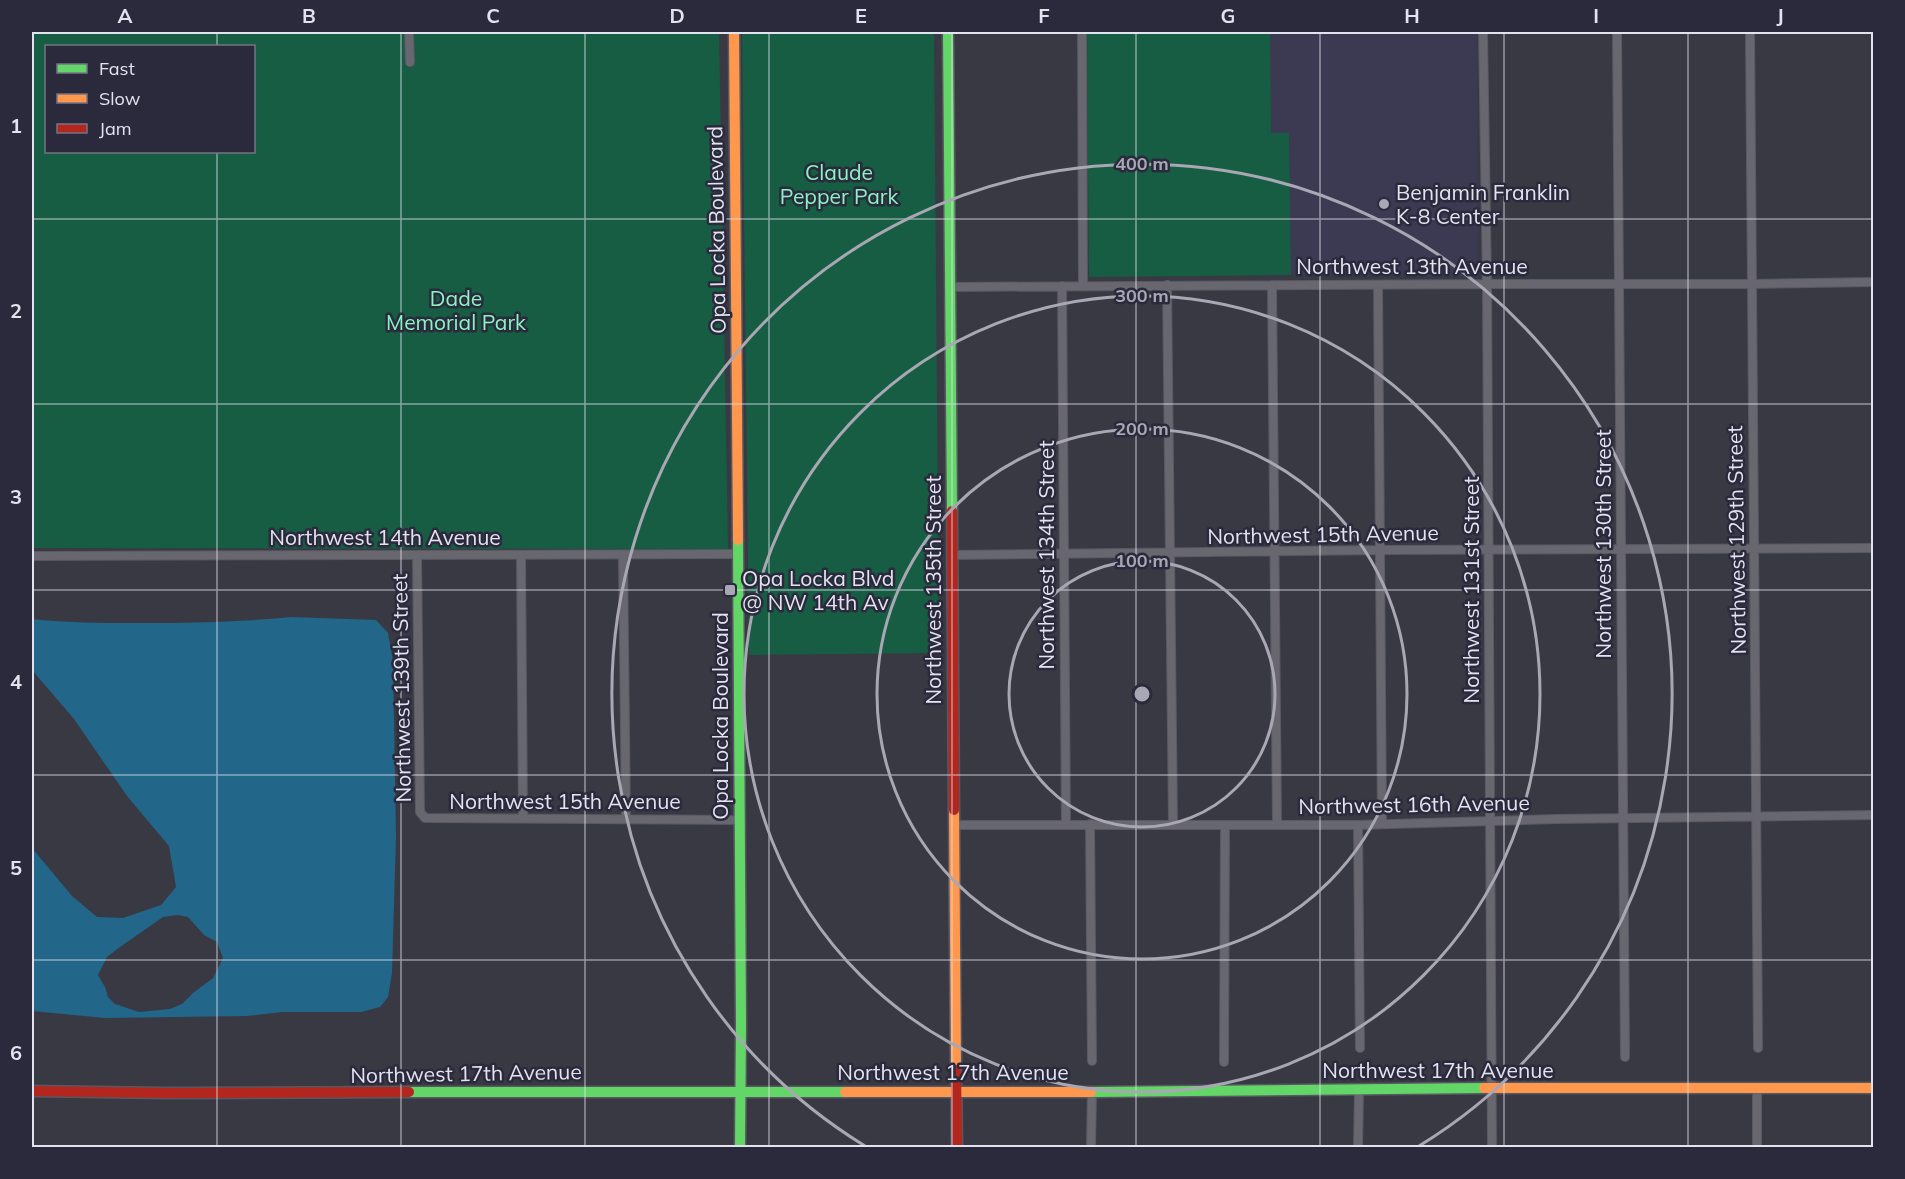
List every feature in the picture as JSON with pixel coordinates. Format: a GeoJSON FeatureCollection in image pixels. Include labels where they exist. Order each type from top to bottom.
{"type":"FeatureCollection","features":[{"type":"Feature","properties":{"kind":"main road","name":"Opa Locka Boulevard"},"geometry":{"type":"LineString","coordinates":[[734,32],[740,1148]]}},
{"type":"Feature","properties":{"kind":"main road","name":"Northwest 135th Street"},"geometry":{"type":"LineString","coordinates":[[948,32],[957,1148]]}},
{"type":"Feature","properties":{"kind":"main road","name":"Northwest 17th Avenue"},"geometry":{"type":"LineString","coordinates":[[32,1091],[165,1093],[1092,1092],[1493,1088],[1874,1088]]}},
{"type":"Feature","properties":{"kind":"street"},"geometry":{"type":"LineString","coordinates":[[409,32],[410,62]]}},
{"type":"Feature","properties":{"kind":"street"},"geometry":{"type":"LineString","coordinates":[[1082,32],[1083,285]]}},
{"type":"Feature","properties":{"kind":"street","name":"Northwest 131st Street"},"geometry":{"type":"LineString","coordinates":[[1483,32],[1487,284],[1492,1148]]}},
{"type":"Feature","properties":{"kind":"street","name":"Northwest 130th Street"},"geometry":{"type":"LineString","coordinates":[[1617,32],[1625,1057]]}},
{"type":"Feature","properties":{"kind":"street","name":"Northwest 129th Street"},"geometry":{"type":"LineString","coordinates":[[1750,32],[1758,1048]]}},
{"type":"Feature","properties":{"kind":"street","name":"Northwest 13th Avenue"},"geometry":{"type":"LineString","coordinates":[[950,287],[1874,282]]}},
{"type":"Feature","properties":{"kind":"street"},"geometry":{"type":"LineString","coordinates":[[1167,285],[1173,824]]}},
{"type":"Feature","properties":{"kind":"street"},"geometry":{"type":"LineString","coordinates":[[1272,285],[1277,824]]}},
{"type":"Feature","properties":{"kind":"street"},"geometry":{"type":"LineString","coordinates":[[1378,285],[1382,824]]}},
{"type":"Feature","properties":{"kind":"street","name":"Northwest 134th Street"},"geometry":{"type":"LineString","coordinates":[[1062,286],[1066,824]]}},
{"type":"Feature","properties":{"kind":"street","name":"Northwest 15th Avenue"},"geometry":{"type":"LineString","coordinates":[[953,555],[1874,548]]}},
{"type":"Feature","properties":{"kind":"street"},"geometry":{"type":"LineString","coordinates":[[521,555],[523,818]]}},
{"type":"Feature","properties":{"kind":"street"},"geometry":{"type":"LineString","coordinates":[[624,555],[626,819]]}},
{"type":"Feature","properties":{"kind":"street","name":"Northwest 14th Avenue"},"geometry":{"type":"LineString","coordinates":[[32,556],[738,555]]}},
{"type":"Feature","properties":{"kind":"street","name":"Northwest 139th Street"},"geometry":{"type":"LineString","coordinates":[[417,556],[420,812],[425,818]]}},
{"type":"Feature","properties":{"kind":"street","name":"Northwest 16th Avenue"},"geometry":{"type":"LineString","coordinates":[[955,825],[1358,825],[1491,820],[1874,815]]}},
{"type":"Feature","properties":{"kind":"street","name":"Northwest 15th Avenue"},"geometry":{"type":"LineString","coordinates":[[425,818],[740,820]]}},
{"type":"Feature","properties":{"kind":"street"},"geometry":{"type":"LineString","coordinates":[[1090,825],[1092,1061]]}},
{"type":"Feature","properties":{"kind":"street"},"geometry":{"type":"LineString","coordinates":[[1224,1062],[1225,825]]}},
{"type":"Feature","properties":{"kind":"street"},"geometry":{"type":"LineString","coordinates":[[1358,825],[1360,1048]]}},
{"type":"Feature","properties":{"kind":"street"},"geometry":{"type":"LineString","coordinates":[[1756,1148],[1757,1089]]}},
{"type":"Feature","properties":{"kind":"street"},"geometry":{"type":"LineString","coordinates":[[1358,1148],[1359,1090]]}},
{"type":"Feature","properties":{"kind":"street"},"geometry":{"type":"LineString","coordinates":[[1091,1148],[1092,1092]]}},
{"type":"Feature","properties":{"kind":"shaded area","name":"Benjamin Franklin K-8 Center"},"geometry":{"type":"Polygon","coordinates":[[[1270,32],[1477,32],[1478,278],[1291,275],[1289,133],[1271,134],[1270,32]]]}},
{"type":"Feature","properties":{"kind":"green space","name":"Dade Memorial Park"},"geometry":{"type":"Polygon","coordinates":[[[32,32],[719,32],[728,549],[32,548],[32,32]]]}},
{"type":"Feature","properties":{"kind":"green space","name":"Claude Pepper Park"},"geometry":{"type":"Polygon","coordinates":[[[742,32],[934,32],[939,653],[749,655],[742,32]]]}},
{"type":"Feature","properties":{"kind":"green space"},"geometry":{"type":"Polygon","coordinates":[[[1087,32],[1270,32],[1271,133],[1289,133],[1291,275],[1089,277],[1087,32]]]}},
{"type":"Feature","properties":{"kind":"water"},"geometry":{"type":"Polygon","coordinates":[[[291,617],[376,620],[388,633],[393,662],[396,836],[392,973],[388,997],[380,1007],[361,1012],[282,1012],[247,1016],[105,1018],[32,1011],[32,848],[72,896],[97,917],[123,918],[161,905],[176,887],[169,846],[127,796],[74,719],[32,670],[32,619],[175,623],[291,617]],[[178,915],[163,917],[107,957],[98,975],[108,997],[115,1004],[139,1012],[170,1009],[182,1004],[213,978],[223,958],[217,942],[204,935],[188,917],[178,915]]]}},
{"type":"Feature","properties":{"kind":"traffic: fast"},"geometry":{"type":"LineString","coordinates":[[948,32],[952,511]]}},
{"type":"Feature","properties":{"kind":"traffic: fast"},"geometry":{"type":"LineString","coordinates":[[738,540],[740,1148]]}},
{"type":"Feature","properties":{"kind":"traffic: fast"},"geometry":{"type":"LineString","coordinates":[[1091,1092],[1484,1088]]}},
{"type":"Feature","properties":{"kind":"traffic: fast"},"geometry":{"type":"LineString","coordinates":[[409,1092],[845,1092]]}},
{"type":"Feature","properties":{"kind":"traffic: slow"},"geometry":{"type":"LineString","coordinates":[[734,32],[738,540]]}},
{"type":"Feature","properties":{"kind":"traffic: slow"},"geometry":{"type":"LineString","coordinates":[[954,810],[956,1070]]}},
{"type":"Feature","properties":{"kind":"traffic: slow"},"geometry":{"type":"LineString","coordinates":[[1484,1088],[1874,1088]]}},
{"type":"Feature","properties":{"kind":"traffic: slow"},"geometry":{"type":"LineString","coordinates":[[845,1092],[1091,1092]]}},
{"type":"Feature","properties":{"kind":"traffic: jam"},"geometry":{"type":"LineString","coordinates":[[952,511],[954,810]]}},
{"type":"Feature","properties":{"kind":"traffic: jam"},"geometry":{"type":"LineString","coordinates":[[956,1070],[957,1148]]}},
{"type":"Feature","properties":{"kind":"traffic: jam"},"geometry":{"type":"LineString","coordinates":[[32,1091],[409,1092]]}},
{"type":"Feature","properties":{"kind":"place","name":"Benjamin Franklin K-8 Center"},"geometry":{"type":"Point","coordinates":[1384,204]}},
{"type":"Feature","properties":{"kind":"place","name":"Opa Locka Blvd @ NW 14th Av"},"geometry":{"type":"Point","coordinates":[730,590]}}]}
